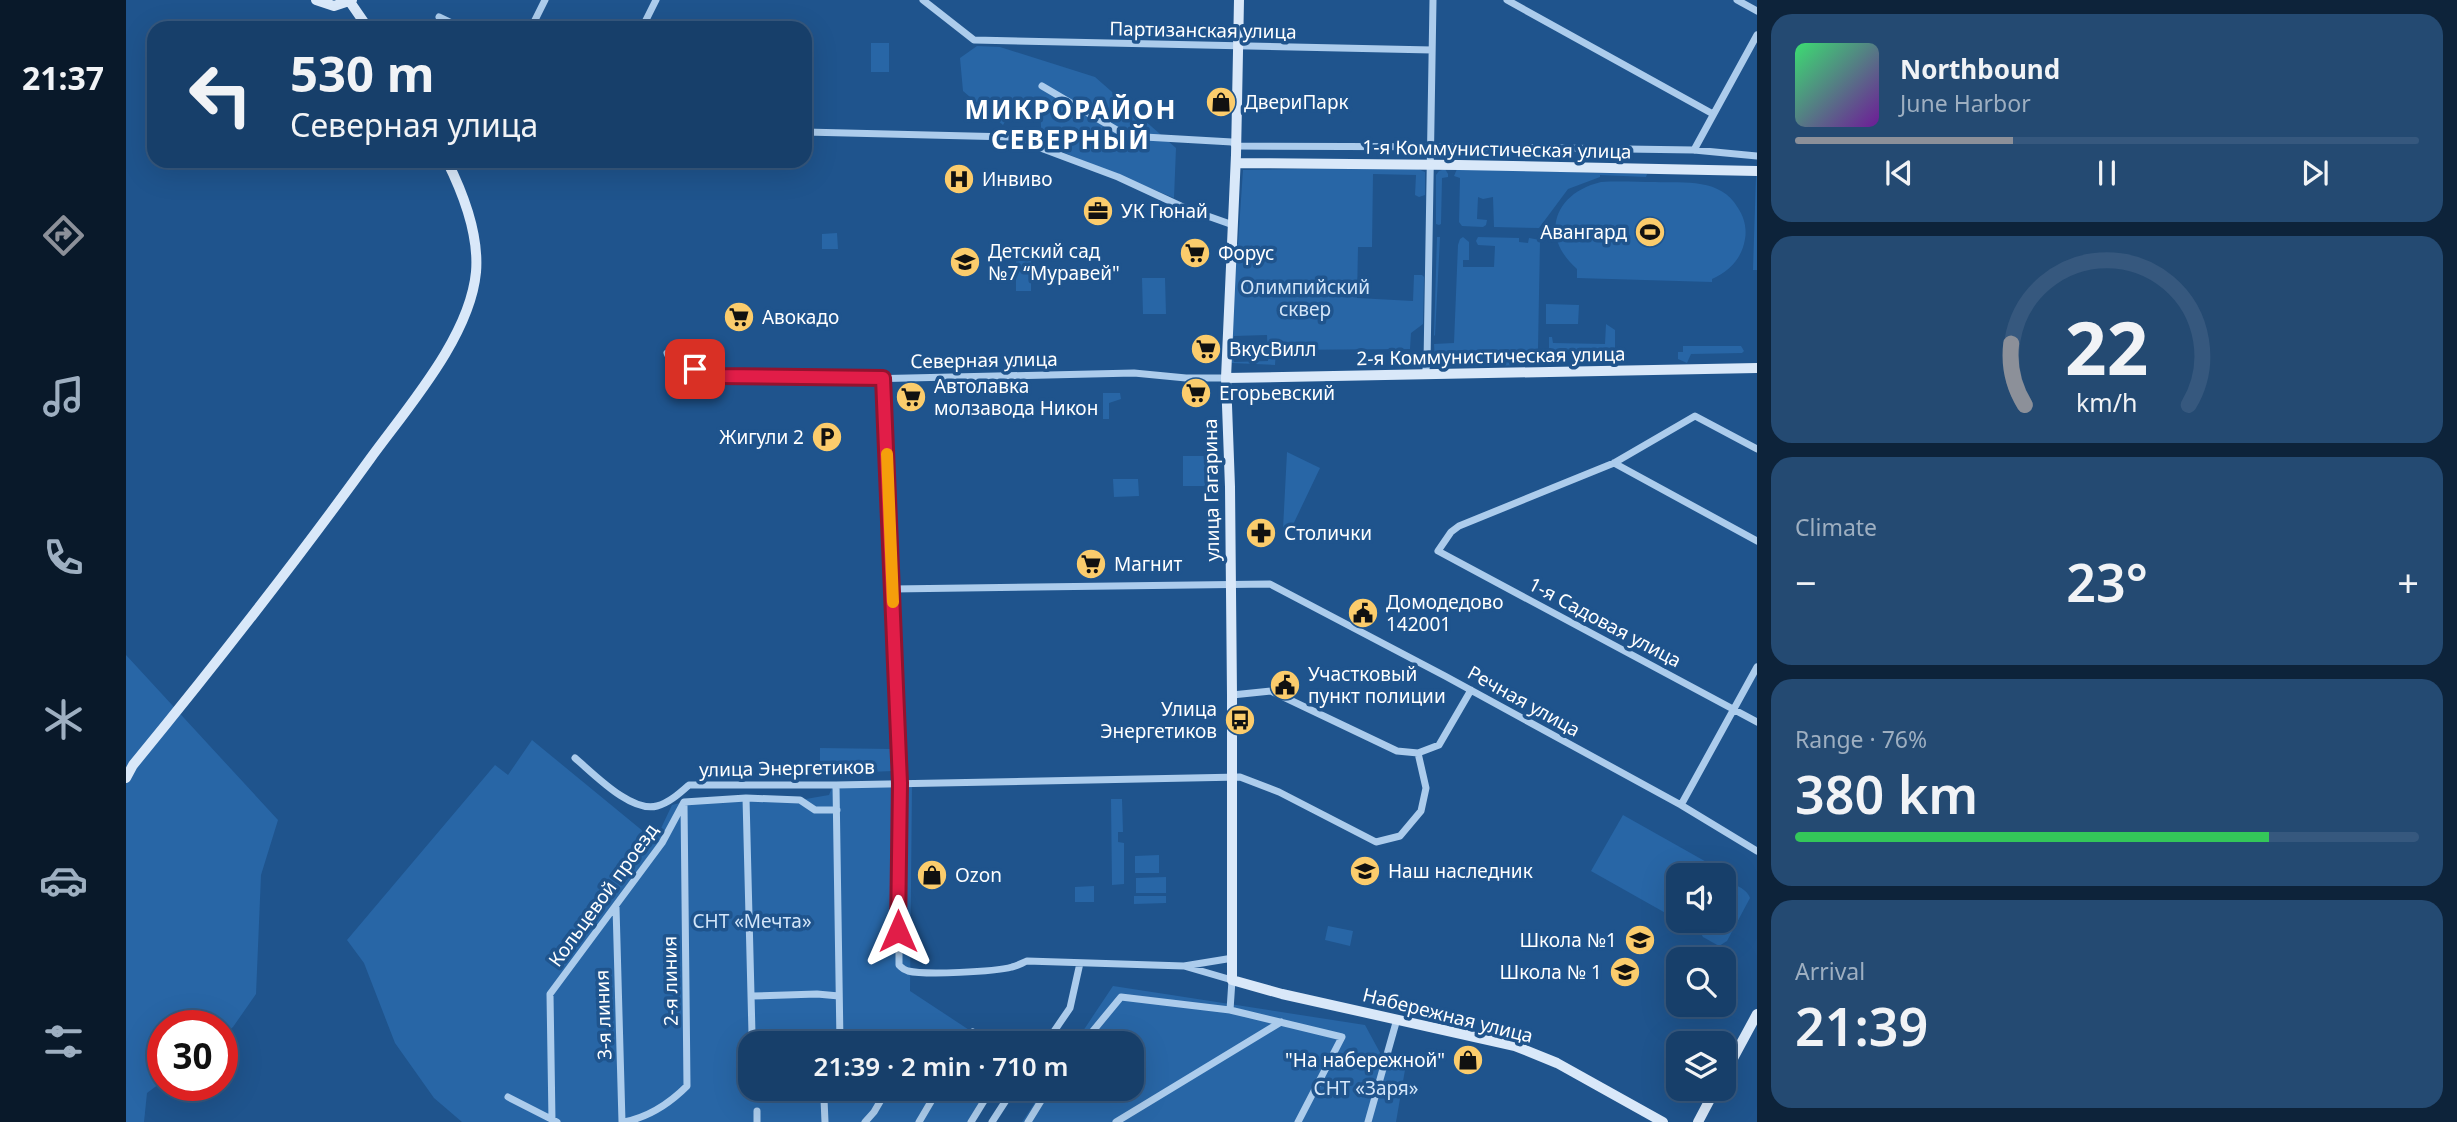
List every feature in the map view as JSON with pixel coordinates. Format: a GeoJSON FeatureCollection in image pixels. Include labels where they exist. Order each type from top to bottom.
{"type":"FeatureCollection","features":[{"type":"Feature","properties":{"kind":"street"},"geometry":{"type":"LineString","coordinates":[[316,0],[324,5],[334,6],[351,1],[364,21]]}},
{"type":"Feature","properties":{"kind":"street"},"geometry":{"type":"LineString","coordinates":[[534,21],[545,0]]}},
{"type":"Feature","properties":{"kind":"street"},"geometry":{"type":"LineString","coordinates":[[646,21],[656,0]]}},
{"type":"Feature","properties":{"kind":"street","name":"Партизанская улица"},"geometry":{"type":"LineString","coordinates":[[923,0],[974,40],[1432,50]]}},
{"type":"Feature","properties":{"kind":"street","name":"улица Гагарина"},"geometry":{"type":"LineString","coordinates":[[1232,980],[1233,777],[1226,378],[1236,163],[1239,0]]}},
{"type":"Feature","properties":{"kind":"street"},"geometry":{"type":"LineString","coordinates":[[1425,375],[1433,0]]}},
{"type":"Feature","properties":{"kind":"street"},"geometry":{"type":"LineString","coordinates":[[1507,0],[1713,114]]}},
{"type":"Feature","properties":{"kind":"street"},"geometry":{"type":"LineString","coordinates":[[1737,0],[1757,11]]}},
{"type":"Feature","properties":{"kind":"street"},"geometry":{"type":"LineString","coordinates":[[439,17],[447,21]]}},
{"type":"Feature","properties":{"kind":"street"},"geometry":{"type":"LineString","coordinates":[[1694,150],[1757,35]]}},
{"type":"Feature","properties":{"kind":"street"},"geometry":{"type":"LineString","coordinates":[[1042,86],[1127,136],[1232,142],[1236,146],[1694,150],[1757,156]]}},
{"type":"Feature","properties":{"kind":"street"},"geometry":{"type":"LineString","coordinates":[[812,132],[1011,137],[1118,177],[1185,208],[1233,225]]}},
{"type":"Feature","properties":{"kind":"street","name":"1-я Коммунистическая улица"},"geometry":{"type":"LineString","coordinates":[[1236,163],[1757,171]]}},
{"type":"Feature","properties":{"kind":"street"},"geometry":{"type":"LineString","coordinates":[[126,778],[133,765],[228,650],[441,362],[467,308],[476,272],[472,232],[463,194],[450,168]]}},
{"type":"Feature","properties":{"kind":"street","name":"Северная улица"},"geometry":{"type":"LineString","coordinates":[[667,353],[671,362],[719,376],[883,378],[1133,373],[1186,378],[1226,378]]}},
{"type":"Feature","properties":{"kind":"street","name":"2-я Коммунистическая улица"},"geometry":{"type":"LineString","coordinates":[[1226,378],[1757,368]]}},
{"type":"Feature","properties":{"kind":"street"},"geometry":{"type":"LineString","coordinates":[[883,378],[900,783]]}},
{"type":"Feature","properties":{"kind":"street"},"geometry":{"type":"LineString","coordinates":[[1614,463],[1695,416],[1757,449]]}},
{"type":"Feature","properties":{"kind":"street"},"geometry":{"type":"LineString","coordinates":[[1614,463],[1757,541]]}},
{"type":"Feature","properties":{"kind":"street","name":"1-я Садовая улица"},"geometry":{"type":"LineString","coordinates":[[1614,463],[1459,526],[1451,532],[1438,551],[1757,722]]}},
{"type":"Feature","properties":{"kind":"street","name":"Речная улица"},"geometry":{"type":"LineString","coordinates":[[893,589],[1231,583],[1274,585],[1681,805],[1757,850]]}},
{"type":"Feature","properties":{"kind":"street"},"geometry":{"type":"LineString","coordinates":[[1681,805],[1757,667]]}},
{"type":"Feature","properties":{"kind":"street"},"geometry":{"type":"LineString","coordinates":[[1232,695],[1271,691],[1397,751],[1418,753],[1438,745],[1471,690]]}},
{"type":"Feature","properties":{"kind":"street","name":"улица Энергетиков"},"geometry":{"type":"LineString","coordinates":[[575,758],[630,802],[644,807],[658,806],[677,796],[689,785],[836,785],[1240,777],[1279,792],[1376,842],[1400,836],[1421,811],[1426,788],[1418,753]]}},
{"type":"Feature","properties":{"kind":"street","name":"Набережная улица"},"geometry":{"type":"LineString","coordinates":[[900,783],[898,958],[903,970],[997,970],[1027,961],[1184,966],[1233,958]]}},
{"type":"Feature","properties":{"kind":"street"},"geometry":{"type":"LineString","coordinates":[[836,785],[840,1031]]}},
{"type":"Feature","properties":{"kind":"street"},"geometry":{"type":"LineString","coordinates":[[684,802],[746,798],[800,800],[815,810],[837,810]]}},
{"type":"Feature","properties":{"kind":"street"},"geometry":{"type":"LineString","coordinates":[[746,798],[752,1031]]}},
{"type":"Feature","properties":{"kind":"street","name":"Кольцевой проезд"},"geometry":{"type":"LineString","coordinates":[[555,1121],[550,994],[662,843],[684,802]]}},
{"type":"Feature","properties":{"kind":"street","name":"2-я линия"},"geometry":{"type":"LineString","coordinates":[[623,1122],[640,1119],[668,1103],[687,1086],[684,802]]}},
{"type":"Feature","properties":{"kind":"street","name":"3-я линия"},"geometry":{"type":"LineString","coordinates":[[616,907],[623,1122]]}},
{"type":"Feature","properties":{"kind":"street"},"geometry":{"type":"LineString","coordinates":[[1212,975],[1209,967],[1213,960]]}},
{"type":"Feature","properties":{"kind":"street"},"geometry":{"type":"LineString","coordinates":[[1054,1031],[1070,1008],[1080,963]]}},
{"type":"Feature","properties":{"kind":"street","name":"Набережная улица"},"geometry":{"type":"LineString","coordinates":[[1184,966],[1292,996],[1528,1050],[1663,1122]]}},
{"type":"Feature","properties":{"kind":"street"},"geometry":{"type":"LineString","coordinates":[[1230,1010],[1232,980]]}},
{"type":"Feature","properties":{"kind":"street"},"geometry":{"type":"LineString","coordinates":[[752,996],[839,996]]}},
{"type":"Feature","properties":{"kind":"street"},"geometry":{"type":"LineString","coordinates":[[1093,1031],[1121,997],[1230,1010],[1342,1037],[1298,1122]]}},
{"type":"Feature","properties":{"kind":"street"},"geometry":{"type":"LineString","coordinates":[[1736,1053],[1757,1014]]}},
{"type":"Feature","properties":{"kind":"street"},"geometry":{"type":"LineString","coordinates":[[1368,1122],[1397,1019]]}},
{"type":"Feature","properties":{"kind":"street"},"geometry":{"type":"LineString","coordinates":[[1116,1122],[1281,1023]]}},
{"type":"Feature","properties":{"kind":"street"},"geometry":{"type":"LineString","coordinates":[[508,1097],[555,1121]]}},
{"type":"Feature","properties":{"kind":"street"},"geometry":{"type":"LineString","coordinates":[[824,1101],[825,1122]]}},
{"type":"Feature","properties":{"kind":"street"},"geometry":{"type":"LineString","coordinates":[[865,1122],[880,1101]]}},
{"type":"Feature","properties":{"kind":"street"},"geometry":{"type":"LineString","coordinates":[[919,1122],[931,1101]]}},
{"type":"Feature","properties":{"kind":"street"},"geometry":{"type":"LineString","coordinates":[[971,1122],[984,1101]]}},
{"type":"Feature","properties":{"kind":"street"},"geometry":{"type":"LineString","coordinates":[[992,1122],[1006,1101]]}},
{"type":"Feature","properties":{"kind":"street"},"geometry":{"type":"LineString","coordinates":[[1028,1122],[1041,1101]]}},
{"type":"Feature","properties":{"kind":"street"},"geometry":{"type":"LineString","coordinates":[[1698,1122],[1709,1101]]}},
{"type":"Feature","properties":{"kind":"street"},"geometry":{"type":"LineString","coordinates":[[757,1111],[757,1122]]}},
{"type":"Feature","properties":{"kind":"green space"},"geometry":{"type":"Polygon","coordinates":[[[871,43],[889,43],[889,72],[871,72],[871,43]]]}},
{"type":"Feature","properties":{"kind":"green space"},"geometry":{"type":"Polygon","coordinates":[[[977,46],[1000,47],[1095,77],[1176,148],[1174,198],[1036,141],[1041,127],[1040,100],[1018,99],[1003,125],[963,91],[960,58],[977,46]]]}},
{"type":"Feature","properties":{"kind":"green space","name":"Олимпийский сквер"},"geometry":{"type":"Polygon","coordinates":[[[1414,167],[1425,172],[1425,195],[1419,197],[1415,195],[1416,175],[1373,174],[1372,247],[1358,247],[1357,298],[1413,301],[1414,275],[1424,277],[1423,324],[1411,333],[1410,349],[1276,350],[1275,365],[1232,363],[1232,356],[1234,362],[1268,361],[1267,335],[1234,336],[1232,344],[1232,245],[1238,244],[1243,170],[1414,167]]]}},
{"type":"Feature","properties":{"kind":"green space"},"geometry":{"type":"Polygon","coordinates":[[[1445,169],[1448,177],[1442,178],[1439,225],[1436,224],[1436,175],[1445,169]]]}},
{"type":"Feature","properties":{"kind":"green space"},"geometry":{"type":"Polygon","coordinates":[[[1457,169],[1647,174],[1646,177],[1600,175],[1568,189],[1539,228],[1494,227],[1493,197],[1478,197],[1477,219],[1487,220],[1483,227],[1462,226],[1459,222],[1460,178],[1454,176],[1457,169]]]}},
{"type":"Feature","properties":{"kind":"green space"},"geometry":{"type":"Polygon","coordinates":[[[1756,176],[1757,270],[1753,270],[1756,176]]]}},
{"type":"Feature","properties":{"kind":"green space","name":"Авангард"},"geometry":{"type":"Polygon","coordinates":[[[1601,182],[1690,183],[1722,191],[1738,208],[1745,227],[1746,235],[1738,258],[1730,268],[1712,279],[1712,282],[1577,278],[1577,269],[1558,243],[1557,217],[1572,196],[1601,182]]]}},
{"type":"Feature","properties":{"kind":"green space"},"geometry":{"type":"Polygon","coordinates":[[[837,233],[838,249],[822,249],[822,234],[837,233]]]}},
{"type":"Feature","properties":{"kind":"green space"},"geometry":{"type":"Polygon","coordinates":[[[1437,237],[1440,237],[1435,336],[1434,335],[1437,237]]]}},
{"type":"Feature","properties":{"kind":"green space"},"geometry":{"type":"Polygon","coordinates":[[[1463,237],[1469,242],[1469,260],[1463,260],[1463,267],[1494,267],[1495,246],[1478,245],[1478,237],[1519,238],[1519,242],[1528,243],[1529,238],[1540,240],[1538,349],[1517,352],[1518,362],[1535,363],[1448,367],[1440,366],[1435,361],[1434,344],[1454,343],[1458,245],[1463,237]]]}},
{"type":"Feature","properties":{"kind":"green space"},"geometry":{"type":"Polygon","coordinates":[[[1016,261],[1031,261],[1031,291],[1016,291],[1016,261]]]}},
{"type":"Feature","properties":{"kind":"green space"},"geometry":{"type":"Polygon","coordinates":[[[1142,278],[1165,278],[1166,314],[1143,314],[1142,278]]]}},
{"type":"Feature","properties":{"kind":"green space"},"geometry":{"type":"Polygon","coordinates":[[[1546,304],[1579,305],[1578,324],[1546,324],[1546,304]]]}},
{"type":"Feature","properties":{"kind":"green space"},"geometry":{"type":"Polygon","coordinates":[[[1606,324],[1615,330],[1615,351],[1618,352],[1618,359],[1612,358],[1611,350],[1549,350],[1549,337],[1552,337],[1553,343],[1605,344],[1606,324]]]}},
{"type":"Feature","properties":{"kind":"green space"},"geometry":{"type":"Polygon","coordinates":[[[1683,346],[1741,346],[1744,351],[1691,354],[1687,363],[1678,359],[1678,352],[1683,352],[1683,346]]]}},
{"type":"Feature","properties":{"kind":"green space"},"geometry":{"type":"Polygon","coordinates":[[[1103,393],[1120,393],[1121,399],[1109,403],[1109,419],[1103,419],[1103,393]]]}},
{"type":"Feature","properties":{"kind":"green space"},"geometry":{"type":"Polygon","coordinates":[[[1287,452],[1320,468],[1289,533],[1283,529],[1287,452]]]}},
{"type":"Feature","properties":{"kind":"green space"},"geometry":{"type":"Polygon","coordinates":[[[1183,456],[1211,456],[1211,486],[1183,486],[1183,456]]]}},
{"type":"Feature","properties":{"kind":"green space"},"geometry":{"type":"Polygon","coordinates":[[[1113,479],[1138,479],[1139,496],[1114,497],[1113,479]]]}},
{"type":"Feature","properties":{"kind":"green space"},"geometry":{"type":"Polygon","coordinates":[[[126,655],[278,820],[261,875],[256,994],[238,1020],[238,1010],[147,1010],[147,1093],[144,1122],[126,1122],[126,655]]]}},
{"type":"Feature","properties":{"kind":"green space","name":"СНТ «Мечта»"},"geometry":{"type":"Polygon","coordinates":[[[532,740],[655,841],[672,805],[684,802],[800,800],[829,795],[834,783],[912,782],[910,991],[971,1031],[738,1031],[738,1101],[987,1101],[973,1122],[462,1122],[434,1098],[395,1043],[364,963],[347,940],[495,765],[508,775],[532,740]]]}},
{"type":"Feature","properties":{"kind":"green space"},"geometry":{"type":"Polygon","coordinates":[[[820,748],[892,749],[893,771],[820,774],[820,748]]]}},
{"type":"Feature","properties":{"kind":"green space"},"geometry":{"type":"Polygon","coordinates":[[[1111,799],[1122,799],[1123,832],[1118,832],[1118,842],[1124,843],[1124,884],[1112,885],[1111,799]]]}},
{"type":"Feature","properties":{"kind":"green space"},"geometry":{"type":"Polygon","coordinates":[[[1623,815],[1708,863],[1666,863],[1666,913],[1591,871],[1623,815]]]}},
{"type":"Feature","properties":{"kind":"green space"},"geometry":{"type":"Polygon","coordinates":[[[1159,855],[1159,873],[1135,873],[1135,856],[1159,855]]]}},
{"type":"Feature","properties":{"kind":"green space"},"geometry":{"type":"Polygon","coordinates":[[[1166,877],[1166,893],[1136,893],[1136,878],[1166,877]]]}},
{"type":"Feature","properties":{"kind":"green space"},"geometry":{"type":"Polygon","coordinates":[[[1736,885],[1747,892],[1750,898],[1736,924],[1736,885]]]}},
{"type":"Feature","properties":{"kind":"green space"},"geometry":{"type":"Polygon","coordinates":[[[1094,886],[1094,902],[1075,902],[1075,887],[1094,886]]]}},
{"type":"Feature","properties":{"kind":"green space"},"geometry":{"type":"Polygon","coordinates":[[[1134,896],[1166,896],[1166,903],[1134,904],[1134,896]]]}},
{"type":"Feature","properties":{"kind":"green space"},"geometry":{"type":"Polygon","coordinates":[[[1328,926],[1353,931],[1350,946],[1325,940],[1328,926]]]}},
{"type":"Feature","properties":{"kind":"green space"},"geometry":{"type":"Polygon","coordinates":[[[1701,933],[1731,933],[1727,941],[1719,946],[1701,933]]]}},
{"type":"Feature","properties":{"kind":"green space","name":"СНТ «Заря»"},"geometry":{"type":"Polygon","coordinates":[[[1113,986],[1365,1025],[1384,1060],[1406,1064],[1396,1122],[1022,1122],[1036,1101],[1144,1101],[1144,1031],[1083,1031],[1113,986]]]}},
{"type":"Feature","properties":{"kind":"slow traffic"},"geometry":{"type":"LineString","coordinates":[[887,454],[893,602]]}},
{"type":"Feature","properties":{"kind":"place","name":"ДвериПарк"},"geometry":{"type":"Point","coordinates":[1221,102]}},
{"type":"Feature","properties":{"kind":"place","name":"Инвиво"},"geometry":{"type":"Point","coordinates":[959,179]}},
{"type":"Feature","properties":{"kind":"place","name":"УК Гюнай"},"geometry":{"type":"Point","coordinates":[1098,211]}},
{"type":"Feature","properties":{"kind":"place","name":"Авангард"},"geometry":{"type":"Point","coordinates":[1650,232]}},
{"type":"Feature","properties":{"kind":"place","name":"Форус"},"geometry":{"type":"Point","coordinates":[1195,253]}},
{"type":"Feature","properties":{"kind":"place","name":"Детский сад №7 “Муравей\""},"geometry":{"type":"Point","coordinates":[965,262]}},
{"type":"Feature","properties":{"kind":"place","name":"Авокадо"},"geometry":{"type":"Point","coordinates":[739,317]}},
{"type":"Feature","properties":{"kind":"place","name":"ВкусВилл"},"geometry":{"type":"Point","coordinates":[1206,349]}},
{"type":"Feature","properties":{"kind":"place","name":"Егорьевский"},"geometry":{"type":"Point","coordinates":[1196,393]}},
{"type":"Feature","properties":{"kind":"place","name":"Автолавка молзавода Никон"},"geometry":{"type":"Point","coordinates":[911,397]}},
{"type":"Feature","properties":{"kind":"place","name":"Жигули 2"},"geometry":{"type":"Point","coordinates":[827,437]}},
{"type":"Feature","properties":{"kind":"place","name":"Столички"},"geometry":{"type":"Point","coordinates":[1261,533]}},
{"type":"Feature","properties":{"kind":"place","name":"Магнит"},"geometry":{"type":"Point","coordinates":[1091,564]}},
{"type":"Feature","properties":{"kind":"place","name":"Домодедово 142001"},"geometry":{"type":"Point","coordinates":[1363,613]}},
{"type":"Feature","properties":{"kind":"place","name":"Участковый пункт полиции"},"geometry":{"type":"Point","coordinates":[1285,685]}},
{"type":"Feature","properties":{"kind":"place","name":"Улица Энергетиков"},"geometry":{"type":"Point","coordinates":[1240,720]}},
{"type":"Feature","properties":{"kind":"place","name":"Наш наследник"},"geometry":{"type":"Point","coordinates":[1365,871]}},
{"type":"Feature","properties":{"kind":"place","name":"Ozon"},"geometry":{"type":"Point","coordinates":[932,875]}},
{"type":"Feature","properties":{"kind":"place","name":"Школа №1"},"geometry":{"type":"Point","coordinates":[1640,940]}},
{"type":"Feature","properties":{"kind":"place","name":"Школа № 1"},"geometry":{"type":"Point","coordinates":[1625,972]}},
{"type":"Feature","properties":{"kind":"place","name":"\"На набережной\""},"geometry":{"type":"Point","coordinates":[1468,1060]}},
{"type":"Feature","properties":{"kind":"district","name":"МИКРОРАЙОН СЕВЕРНЫЙ"},"geometry":{"type":"Point","coordinates":[1071,125]}},
{"type":"Feature","properties":{"kind":"route"},"geometry":{"type":"LineString","coordinates":[[695,369],[719,376],[883,378],[900,783],[898,931]]}}]}
